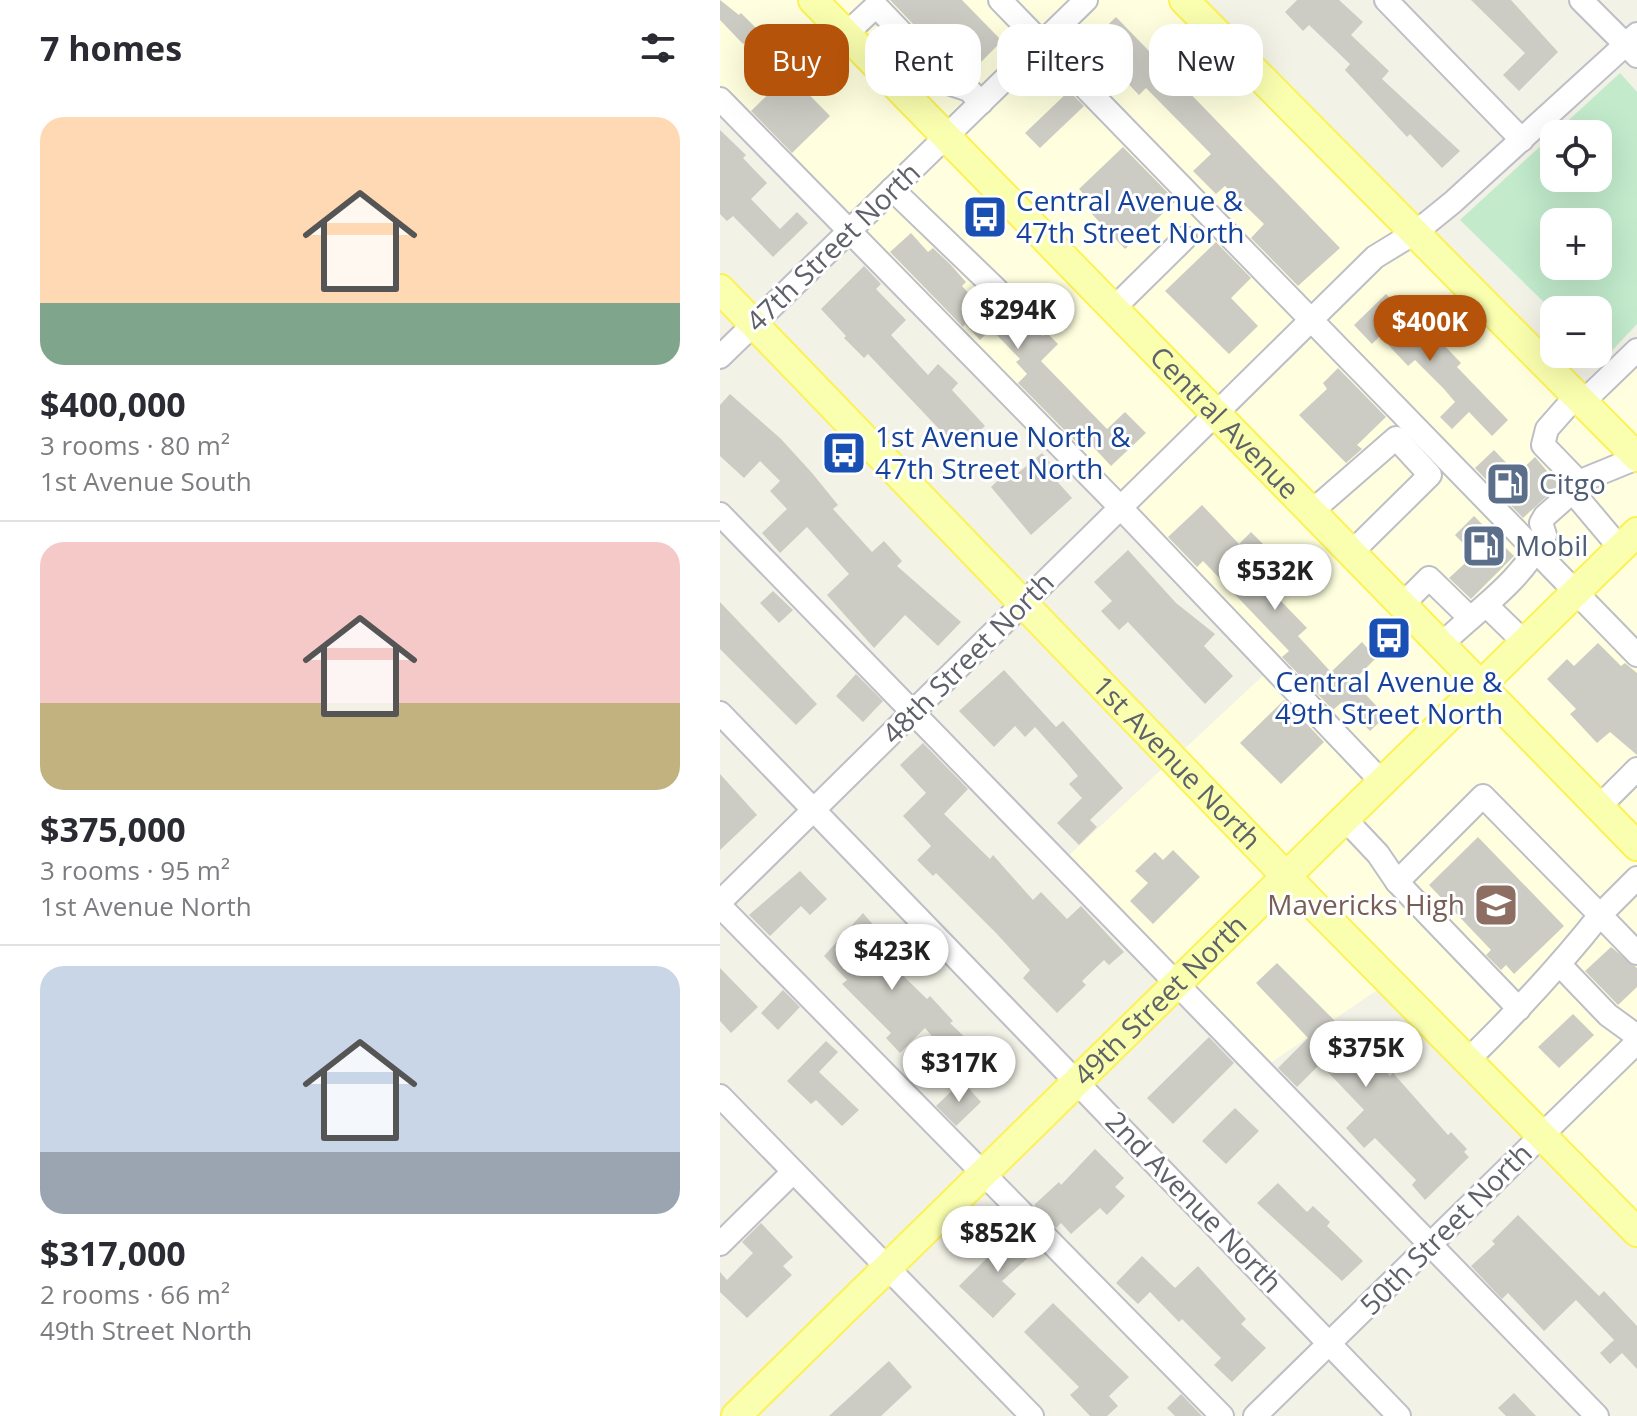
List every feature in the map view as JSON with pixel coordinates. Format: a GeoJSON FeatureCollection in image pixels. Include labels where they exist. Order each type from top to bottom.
{"type":"FeatureCollection","features":[{"type":"Feature","properties":{"kind":"main road","name":"Central Avenue"},"geometry":{"type":"LineString","coordinates":[[813,0],[836,24]]}},
{"type":"Feature","properties":{"kind":"main road"},"geometry":{"type":"LineString","coordinates":[[1184,0],[1637,457]]}},
{"type":"Feature","properties":{"kind":"main road","name":"Central Avenue"},"geometry":{"type":"LineString","coordinates":[[849,37],[1636,843]]}},
{"type":"Feature","properties":{"kind":"main road","name":"1st Avenue North"},"geometry":{"type":"LineString","coordinates":[[720,289],[1285,876],[1637,1232]]}},
{"type":"Feature","properties":{"kind":"main road","name":"49th Street North"},"geometry":{"type":"LineString","coordinates":[[736,1416],[1629,540]]}},
{"type":"Feature","properties":{"kind":"street"},"geometry":{"type":"LineString","coordinates":[[1000,0],[1024,24]]}},
{"type":"Feature","properties":{"kind":"street","name":"47th Street North"},"geometry":{"type":"LineString","coordinates":[[1062,24],[1086,0]]}},
{"type":"Feature","properties":{"kind":"street"},"geometry":{"type":"LineString","coordinates":[[1386,0],[1522,140]]}},
{"type":"Feature","properties":{"kind":"street"},"geometry":{"type":"LineString","coordinates":[[1581,0],[1633,45]]}},
{"type":"Feature","properties":{"kind":"street"},"geometry":{"type":"LineString","coordinates":[[849,31],[876,6],[951,84],[969,90],[981,103]]}},
{"type":"Feature","properties":{"kind":"street","name":"48th Street North"},"geometry":{"type":"LineString","coordinates":[[720,904],[1375,257],[1416,232],[1633,45]]}},
{"type":"Feature","properties":{"kind":"street","name":"47th Street North"},"geometry":{"type":"LineString","coordinates":[[720,357],[997,88]]}},
{"type":"Feature","properties":{"kind":"street"},"geometry":{"type":"LineString","coordinates":[[1094,96],[1308,321],[1637,655]]}},
{"type":"Feature","properties":{"kind":"street"},"geometry":{"type":"LineString","coordinates":[[720,99],[1120,507],[1382,782]]}},
{"type":"Feature","properties":{"kind":"street"},"geometry":{"type":"LineString","coordinates":[[892,189],[997,290]]}},
{"type":"Feature","properties":{"kind":"street"},"geometry":{"type":"LineString","coordinates":[[1113,309],[1185,238]]}},
{"type":"Feature","properties":{"kind":"street"},"geometry":{"type":"LineString","coordinates":[[1572,491],[1574,477],[1543,445],[1547,429],[1637,350]]}},
{"type":"Feature","properties":{"kind":"street"},"geometry":{"type":"LineString","coordinates":[[1311,512],[1396,438],[1430,475],[1351,553]]}},
{"type":"Feature","properties":{"kind":"street"},"geometry":{"type":"LineString","coordinates":[[1441,645],[1477,611],[1508,589],[1545,535],[1541,523],[1572,491],[1588,478],[1637,457]]}},
{"type":"Feature","properties":{"kind":"street"},"geometry":{"type":"LineString","coordinates":[[1572,491],[1629,540]]}},
{"type":"Feature","properties":{"kind":"street"},"geometry":{"type":"LineString","coordinates":[[720,514],[1597,1416]]}},
{"type":"Feature","properties":{"kind":"street"},"geometry":{"type":"LineString","coordinates":[[1402,605],[1429,578],[1524,642]]}},
{"type":"Feature","properties":{"kind":"street"},"geometry":{"type":"LineString","coordinates":[[1621,638],[1637,622]]}},
{"type":"Feature","properties":{"kind":"street","name":"2nd Avenue North"},"geometry":{"type":"LineString","coordinates":[[720,713],[1399,1416]]}},
{"type":"Feature","properties":{"kind":"street"},"geometry":{"type":"LineString","coordinates":[[1599,807],[1632,783]]}},
{"type":"Feature","properties":{"kind":"street"},"geometry":{"type":"LineString","coordinates":[[1397,882],[1483,796],[1637,953]]}},
{"type":"Feature","properties":{"kind":"street"},"geometry":{"type":"LineString","coordinates":[[1344,818],[1378,854],[1397,882],[1519,1009]]}},
{"type":"Feature","properties":{"kind":"street"},"geometry":{"type":"LineString","coordinates":[[1466,1062],[1560,965],[1600,915],[1637,878]]}},
{"type":"Feature","properties":{"kind":"street"},"geometry":{"type":"LineString","coordinates":[[720,904],[1222,1416]]}},
{"type":"Feature","properties":{"kind":"street"},"geometry":{"type":"LineString","coordinates":[[1560,965],[1608,1015],[1637,1039]]}},
{"type":"Feature","properties":{"kind":"street","name":"50th Street North"},"geometry":{"type":"LineString","coordinates":[[1255,1416],[1637,1039]]}},
{"type":"Feature","properties":{"kind":"street"},"geometry":{"type":"LineString","coordinates":[[720,1096],[1032,1416]]}},
{"type":"Feature","properties":{"kind":"street"},"geometry":{"type":"LineString","coordinates":[[720,1244],[793,1172]]}},
{"type":"Feature","properties":{"kind":"shaded area"},"geometry":{"type":"Polygon","coordinates":[[[720,0],[798,0],[821,24],[744,24],[744,96],[849,96],[849,53],[865,69],[865,96],[891,96],[932,138],[841,226],[720,99],[720,0]]]}},
{"type":"Feature","properties":{"kind":"shaded area"},"geometry":{"type":"Polygon","coordinates":[[[828,0],[1073,0],[1048,24],[997,24],[997,74],[981,90],[981,24],[865,24],[865,38],[828,0]]]}},
{"type":"Feature","properties":{"kind":"shaded area"},"geometry":{"type":"Polygon","coordinates":[[[1099,0],[1170,0],[1194,24],[1149,24],[1149,96],[1263,94],[1399,231],[1216,399],[960,137],[1002,96],[1133,96],[1133,24],[1075,24],[1099,0]]]}},
{"type":"Feature","properties":{"kind":"shaded area"},"geometry":{"type":"Polygon","coordinates":[[[1620,73],[1637,92],[1637,324],[1612,350],[1612,296],[1540,298],[1460,220],[1540,146],[1540,192],[1612,192],[1612,120],[1569,120],[1620,73]]]}},
{"type":"Feature","properties":{"kind":"shaded area"},"geometry":{"type":"Polygon","coordinates":[[[921,96],[975,96],[947,123],[921,96]]]}},
{"type":"Feature","properties":{"kind":"shaded area"},"geometry":{"type":"Polygon","coordinates":[[[945,151],[1201,415],[1108,506],[854,239],[945,151]]]}},
{"type":"Feature","properties":{"kind":"shaded area"},"geometry":{"type":"Polygon","coordinates":[[[1413,245],[1637,472],[1637,518],[1481,671],[1229,413],[1380,265],[1413,245]]]}},
{"type":"Feature","properties":{"kind":"shaded area"},"geometry":{"type":"Polygon","coordinates":[[[1637,348],[1637,441],[1590,394],[1637,348]]]}},
{"type":"Feature","properties":{"kind":"shaded area"},"geometry":{"type":"Polygon","coordinates":[[[1214,428],[1466,686],[1287,862],[1181,752],[1266,673],[1121,520],[1214,428]]]}},
{"type":"Feature","properties":{"kind":"shaded area"},"geometry":{"type":"Polygon","coordinates":[[[1637,545],[1637,831],[1494,684],[1637,545]]]}},
{"type":"Feature","properties":{"kind":"shaded area"},"geometry":{"type":"Polygon","coordinates":[[[1479,699],[1637,862],[1637,1029],[1540,1122],[1300,876],[1479,699]]]}},
{"type":"Feature","properties":{"kind":"shaded area"},"geometry":{"type":"Polygon","coordinates":[[[1165,766],[1271,877],[1162,984],[1051,872],[1165,766]]]}},
{"type":"Feature","properties":{"kind":"shaded area"},"geometry":{"type":"Polygon","coordinates":[[[1284,890],[1380,988],[1253,1075],[1176,997],[1284,890]]]}},
{"type":"Feature","properties":{"kind":"shaded area"},"geometry":{"type":"Polygon","coordinates":[[[1637,1056],[1637,1216],[1554,1136],[1637,1056]]]}},
{"type":"Feature","properties":{"kind":"building"},"geometry":{"type":"Polygon","coordinates":[[[720,0],[752,24],[744,24],[744,43],[743,44],[720,20],[720,0]]]}},
{"type":"Feature","properties":{"kind":"building"},"geometry":{"type":"Polygon","coordinates":[[[890,0],[962,0],[997,36],[997,46],[981,62],[981,24],[913,24],[890,0]]]}},
{"type":"Feature","properties":{"kind":"building"},"geometry":{"type":"Polygon","coordinates":[[[1297,0],[1339,0],[1363,22],[1351,35],[1389,71],[1382,79],[1460,151],[1442,168],[1410,134],[1407,137],[1345,70],[1350,64],[1309,25],[1303,31],[1285,12],[1297,0]]]}},
{"type":"Feature","properties":{"kind":"building"},"geometry":{"type":"Polygon","coordinates":[[[1471,0],[1511,0],[1558,52],[1519,91],[1503,75],[1525,53],[1471,0]]]}},
{"type":"Feature","properties":{"kind":"building"},"geometry":{"type":"Polygon","coordinates":[[[1116,17],[1123,24],[1109,24],[1116,17]]]}},
{"type":"Feature","properties":{"kind":"building"},"geometry":{"type":"Polygon","coordinates":[[[1133,35],[1149,51],[1149,91],[1146,88],[1139,95],[1133,89],[1133,35]]]}},
{"type":"Feature","properties":{"kind":"building"},"geometry":{"type":"Polygon","coordinates":[[[766,96],[810,96],[830,116],[792,153],[751,111],[766,96]]]}},
{"type":"Feature","properties":{"kind":"building"},"geometry":{"type":"Polygon","coordinates":[[[1064,96],[1074,96],[1084,106],[1040,148],[1025,133],[1064,96]]]}},
{"type":"Feature","properties":{"kind":"building"},"geometry":{"type":"Polygon","coordinates":[[[1154,96],[1193,96],[1340,248],[1298,286],[1251,238],[1264,224],[1225,186],[1216,194],[1193,171],[1211,154],[1154,96]]]}},
{"type":"Feature","properties":{"kind":"building"},"geometry":{"type":"Polygon","coordinates":[[[720,130],[746,155],[743,158],[767,183],[751,199],[780,229],[797,212],[808,223],[773,257],[733,216],[727,221],[720,214],[720,130]]]}},
{"type":"Feature","properties":{"kind":"building"},"geometry":{"type":"Polygon","coordinates":[[[1123,147],[1176,201],[1125,249],[1091,213],[1096,207],[1079,189],[1123,147]]]}},
{"type":"Feature","properties":{"kind":"building"},"geometry":{"type":"Polygon","coordinates":[[[911,233],[928,252],[933,248],[950,264],[966,282],[962,286],[986,313],[1008,299],[1043,336],[1047,333],[1058,344],[1041,361],[1107,429],[1125,412],[1146,433],[1111,466],[1085,438],[1078,444],[1018,383],[1027,374],[1016,362],[1020,359],[991,329],[980,340],[965,324],[963,327],[890,252],[911,233]]]}},
{"type":"Feature","properties":{"kind":"building"},"geometry":{"type":"Polygon","coordinates":[[[1216,242],[1251,278],[1231,298],[1258,326],[1229,354],[1165,291],[1216,242]]]}},
{"type":"Feature","properties":{"kind":"building"},"geometry":{"type":"Polygon","coordinates":[[[864,266],[881,284],[876,289],[906,320],[891,335],[928,375],[938,364],[958,383],[952,390],[985,426],[959,450],[868,354],[864,358],[844,338],[846,336],[821,309],[864,266]]]}},
{"type":"Feature","properties":{"kind":"building"},"geometry":{"type":"Polygon","coordinates":[[[1386,294],[1438,345],[1441,342],[1461,363],[1457,367],[1508,420],[1492,436],[1469,412],[1452,429],[1440,417],[1455,402],[1444,389],[1415,360],[1408,366],[1380,336],[1372,344],[1354,325],[1386,294]]]}},
{"type":"Feature","properties":{"kind":"building"},"geometry":{"type":"Polygon","coordinates":[[[1338,368],[1386,417],[1357,445],[1362,449],[1346,463],[1299,415],[1327,389],[1323,383],[1338,368]]]}},
{"type":"Feature","properties":{"kind":"building"},"geometry":{"type":"Polygon","coordinates":[[[730,394],[781,439],[812,473],[838,505],[833,509],[872,552],[884,541],[902,561],[897,566],[961,622],[938,646],[905,615],[874,648],[827,595],[849,574],[807,527],[780,553],[762,533],[787,509],[770,491],[780,481],[760,461],[744,478],[720,456],[720,405],[730,394]]]}},
{"type":"Feature","properties":{"kind":"building","name":"Citgo"},"geometry":{"type":"Polygon","coordinates":[[[1494,450],[1517,474],[1535,457],[1559,485],[1523,518],[1475,468],[1494,450]]]}},
{"type":"Feature","properties":{"kind":"building"},"geometry":{"type":"Polygon","coordinates":[[[1042,453],[1052,465],[1046,469],[1072,498],[1031,535],[991,487],[1012,467],[1018,473],[1042,453]]]}},
{"type":"Feature","properties":{"kind":"building"},"geometry":{"type":"Polygon","coordinates":[[[1202,505],[1239,544],[1251,532],[1270,551],[1250,569],[1307,628],[1298,636],[1331,672],[1362,642],[1376,658],[1353,681],[1386,716],[1370,731],[1342,702],[1333,710],[1282,657],[1289,651],[1203,561],[1197,567],[1168,537],[1202,505]]]}},
{"type":"Feature","properties":{"kind":"building","name":"Mobil"},"geometry":{"type":"Polygon","coordinates":[[[1474,516],[1514,556],[1471,599],[1449,578],[1474,555],[1455,535],[1474,516]]]}},
{"type":"Feature","properties":{"kind":"building"},"geometry":{"type":"Polygon","coordinates":[[[1128,550],[1176,603],[1215,634],[1204,646],[1233,676],[1205,704],[1128,622],[1119,630],[1101,611],[1112,601],[1094,582],[1128,550]]]}},
{"type":"Feature","properties":{"kind":"building"},"geometry":{"type":"Polygon","coordinates":[[[773,591],[793,610],[779,623],[760,603],[773,591]]]}},
{"type":"Feature","properties":{"kind":"building"},"geometry":{"type":"Polygon","coordinates":[[[720,602],[817,704],[796,725],[720,649],[720,602]]]}},
{"type":"Feature","properties":{"kind":"building"},"geometry":{"type":"Polygon","coordinates":[[[1598,643],[1621,666],[1625,663],[1637,673],[1637,755],[1610,732],[1597,743],[1570,714],[1576,709],[1547,679],[1567,659],[1574,666],[1598,643]]]}},
{"type":"Feature","properties":{"kind":"building"},"geometry":{"type":"Polygon","coordinates":[[[1004,670],[1056,727],[1063,721],[1123,788],[1090,820],[1097,827],[1079,845],[1057,823],[1082,798],[1069,784],[1078,776],[1035,727],[1025,737],[1015,726],[994,747],[959,711],[1004,670]]]}},
{"type":"Feature","properties":{"kind":"building"},"geometry":{"type":"Polygon","coordinates":[[[856,674],[883,701],[863,722],[836,696],[856,674]]]}},
{"type":"Feature","properties":{"kind":"building"},"geometry":{"type":"Polygon","coordinates":[[[1284,700],[1324,742],[1281,784],[1240,743],[1284,700]]]}},
{"type":"Feature","properties":{"kind":"building"},"geometry":{"type":"Polygon","coordinates":[[[923,743],[968,789],[944,814],[990,859],[993,855],[1033,900],[1041,892],[1067,919],[1081,906],[1124,952],[1109,965],[1104,960],[1082,981],[1086,985],[1057,1013],[1023,978],[1030,970],[936,873],[933,876],[917,860],[931,846],[903,816],[926,793],[900,765],[923,743]]]}},
{"type":"Feature","properties":{"kind":"building"},"geometry":{"type":"Polygon","coordinates":[[[720,774],[757,815],[720,850],[720,774]]]}},
{"type":"Feature","properties":{"kind":"building","name":"Mavericks High"},"geometry":{"type":"Polygon","coordinates":[[[1478,837],[1564,926],[1514,974],[1506,965],[1501,970],[1486,955],[1491,950],[1429,885],[1478,837]]]}},
{"type":"Feature","properties":{"kind":"building"},"geometry":{"type":"Polygon","coordinates":[[[1173,850],[1200,877],[1153,924],[1130,901],[1148,883],[1135,871],[1155,852],[1163,860],[1173,850]]]}},
{"type":"Feature","properties":{"kind":"building"},"geometry":{"type":"Polygon","coordinates":[[[800,871],[827,899],[810,915],[801,906],[770,936],[749,915],[800,871]]]}},
{"type":"Feature","properties":{"kind":"building"},"geometry":{"type":"Polygon","coordinates":[[[863,913],[903,960],[895,968],[927,999],[930,996],[953,1021],[950,1023],[977,1049],[959,1068],[925,1028],[900,1053],[886,1038],[891,1033],[842,984],[847,980],[824,956],[863,913]]]}},
{"type":"Feature","properties":{"kind":"building"},"geometry":{"type":"Polygon","coordinates":[[[1611,947],[1637,968],[1637,987],[1618,1005],[1585,971],[1611,947]]]}},
{"type":"Feature","properties":{"kind":"building"},"geometry":{"type":"Polygon","coordinates":[[[1277,963],[1390,1076],[1393,1073],[1448,1135],[1451,1132],[1467,1149],[1464,1152],[1469,1157],[1425,1200],[1412,1185],[1416,1180],[1375,1138],[1364,1148],[1346,1128],[1364,1110],[1324,1068],[1318,1066],[1297,1087],[1278,1068],[1308,1038],[1256,983],[1277,963]]]}},
{"type":"Feature","properties":{"kind":"building"},"geometry":{"type":"Polygon","coordinates":[[[720,968],[758,1007],[731,1033],[720,1021],[720,968]]]}},
{"type":"Feature","properties":{"kind":"building"},"geometry":{"type":"Polygon","coordinates":[[[783,990],[800,1007],[778,1030],[761,1013],[783,990]]]}},
{"type":"Feature","properties":{"kind":"building"},"geometry":{"type":"Polygon","coordinates":[[[1573,1014],[1594,1035],[1559,1068],[1538,1047],[1573,1014]]]}},
{"type":"Feature","properties":{"kind":"building"},"geometry":{"type":"Polygon","coordinates":[[[1209,1037],[1234,1063],[1173,1124],[1147,1098],[1209,1037]]]}},
{"type":"Feature","properties":{"kind":"building"},"geometry":{"type":"Polygon","coordinates":[[[826,1041],[838,1052],[819,1072],[859,1110],[842,1126],[816,1100],[811,1104],[787,1081],[826,1041]]]}},
{"type":"Feature","properties":{"kind":"building"},"geometry":{"type":"Polygon","coordinates":[[[962,1081],[981,1102],[956,1126],[936,1106],[962,1081]]]}},
{"type":"Feature","properties":{"kind":"building"},"geometry":{"type":"Polygon","coordinates":[[[1235,1108],[1259,1131],[1226,1164],[1202,1141],[1235,1108]]]}},
{"type":"Feature","properties":{"kind":"building"},"geometry":{"type":"Polygon","coordinates":[[[1095,1149],[1124,1178],[1115,1187],[1125,1196],[1107,1215],[1100,1208],[1071,1234],[1061,1223],[1056,1228],[1034,1205],[1059,1182],[1061,1185],[1095,1149]]]}},
{"type":"Feature","properties":{"kind":"building"},"geometry":{"type":"Polygon","coordinates":[[[1278,1183],[1307,1212],[1313,1206],[1330,1222],[1327,1226],[1363,1261],[1342,1281],[1257,1203],[1278,1183]]]}},
{"type":"Feature","properties":{"kind":"building"},"geometry":{"type":"Polygon","coordinates":[[[1518,1215],[1599,1296],[1604,1291],[1637,1326],[1637,1369],[1622,1353],[1610,1364],[1600,1353],[1614,1340],[1576,1300],[1544,1331],[1508,1293],[1502,1299],[1471,1266],[1495,1244],[1492,1241],[1518,1215]]]}},
{"type":"Feature","properties":{"kind":"building"},"geometry":{"type":"Polygon","coordinates":[[[761,1223],[793,1257],[783,1266],[792,1275],[747,1318],[720,1292],[720,1272],[727,1280],[753,1253],[742,1242],[761,1223]]]}},
{"type":"Feature","properties":{"kind":"building"},"geometry":{"type":"Polygon","coordinates":[[[1017,1228],[1038,1249],[1002,1281],[1016,1294],[993,1318],[959,1286],[1017,1228]]]}},
{"type":"Feature","properties":{"kind":"building"},"geometry":{"type":"Polygon","coordinates":[[[1142,1256],[1175,1288],[1198,1266],[1246,1319],[1241,1324],[1266,1348],[1232,1382],[1214,1365],[1221,1358],[1182,1319],[1179,1322],[1150,1292],[1138,1304],[1116,1283],[1142,1256]]]}},
{"type":"Feature","properties":{"kind":"building"},"geometry":{"type":"Polygon","coordinates":[[[1053,1303],[1129,1377],[1109,1396],[1118,1406],[1107,1416],[1090,1416],[1070,1395],[1079,1387],[1024,1332],[1053,1303]]]}},
{"type":"Feature","properties":{"kind":"building"},"geometry":{"type":"Polygon","coordinates":[[[889,1361],[912,1387],[881,1416],[829,1416],[889,1361]]]}},
{"type":"Feature","properties":{"kind":"building"},"geometry":{"type":"Polygon","coordinates":[[[1514,1393],[1536,1416],[1506,1416],[1498,1408],[1514,1393]]]}},
{"type":"Feature","properties":{"kind":"building"},"geometry":{"type":"Polygon","coordinates":[[[1181,1394],[1202,1416],[1175,1416],[1167,1408],[1181,1394]]]}},
{"type":"Feature","properties":{"kind":"place","name":"Central Avenue & 47th Street North"},"geometry":{"type":"Point","coordinates":[985,217]}},
{"type":"Feature","properties":{"kind":"place","name":"1st Avenue North & 47th Street North"},"geometry":{"type":"Point","coordinates":[844,453]}},
{"type":"Feature","properties":{"kind":"place","name":"Citgo"},"geometry":{"type":"Point","coordinates":[1508,484]}},
{"type":"Feature","properties":{"kind":"place","name":"Mobil"},"geometry":{"type":"Point","coordinates":[1484,546]}},
{"type":"Feature","properties":{"kind":"place","name":"Central Avenue & 49th Street North"},"geometry":{"type":"Point","coordinates":[1389,638]}},
{"type":"Feature","properties":{"kind":"place","name":"Mavericks High"},"geometry":{"type":"Point","coordinates":[1496,905]}}]}
